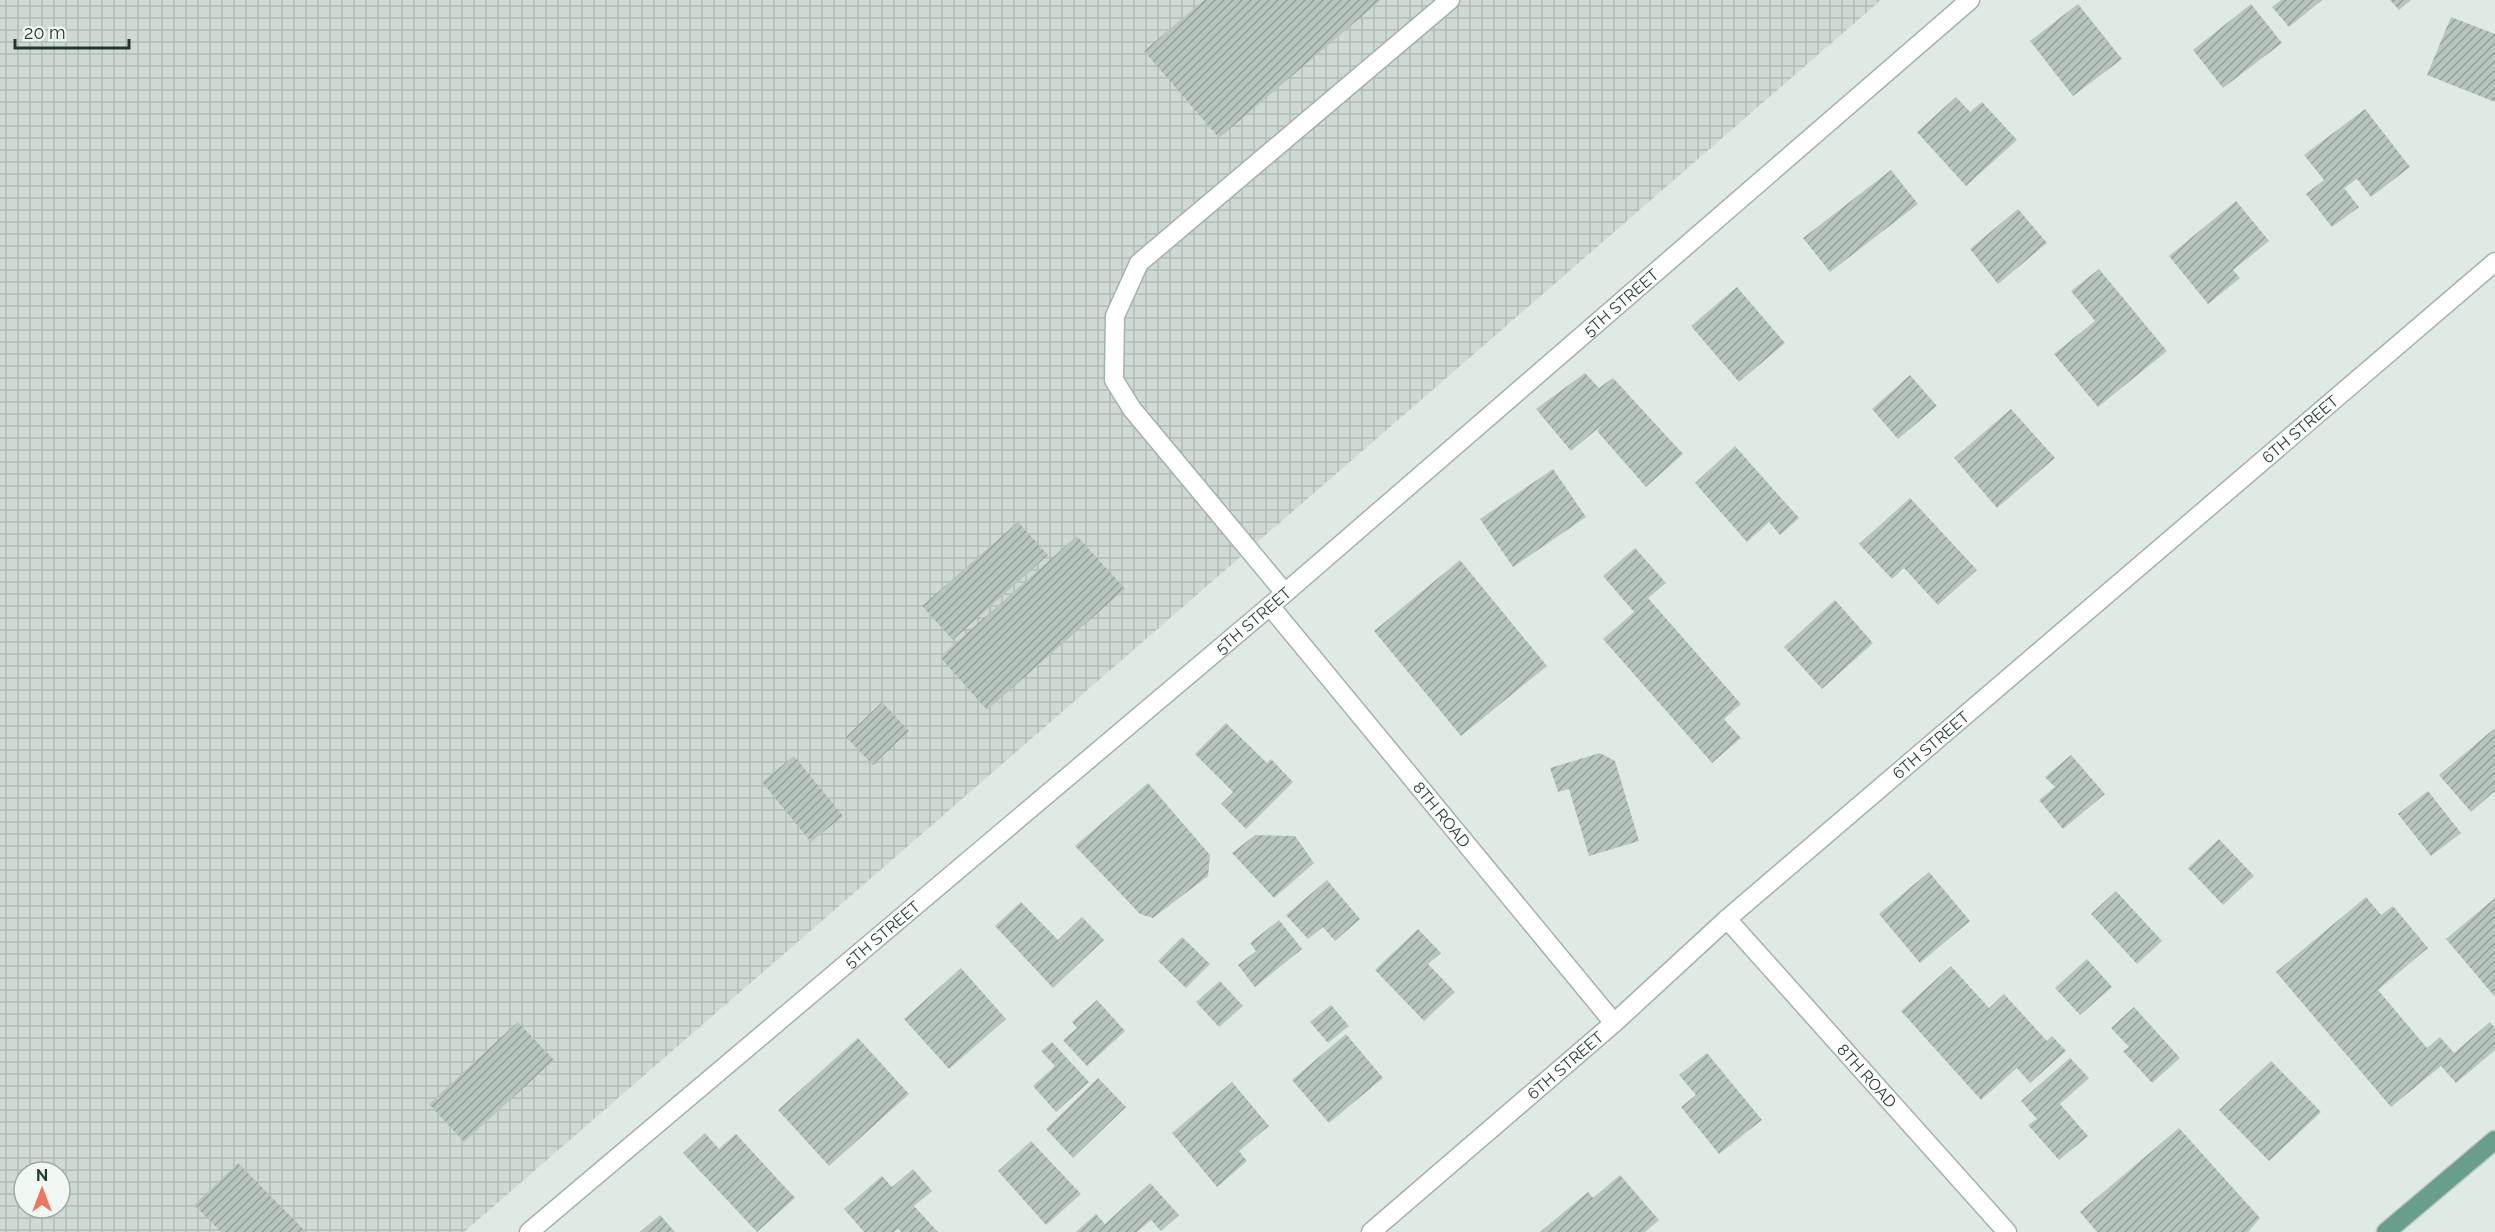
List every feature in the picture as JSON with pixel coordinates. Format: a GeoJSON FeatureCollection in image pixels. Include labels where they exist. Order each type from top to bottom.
{"type":"FeatureCollection","features":[{"type":"Feature","properties":{"kind":"main road"},"geometry":{"type":"LineString","coordinates":[[2386,1232],[2495,1140]]}},
{"type":"Feature","properties":{"kind":"street"},"geometry":{"type":"LineString","coordinates":[[1285,593],[1131,409],[1114,380],[1115,316],[1139,263],[1450,0]]}},
{"type":"Feature","properties":{"kind":"street","name":"5TH STREET"},"geometry":{"type":"LineString","coordinates":[[529,1232],[1270,606],[1970,0]]}},
{"type":"Feature","properties":{"kind":"street","name":"6TH STREET"},"geometry":{"type":"LineString","coordinates":[[1371,1232],[1614,1023],[1727,919],[2495,262]]}},
{"type":"Feature","properties":{"kind":"street","name":"8TH ROAD"},"geometry":{"type":"LineString","coordinates":[[1270,606],[1614,1023]]}},
{"type":"Feature","properties":{"kind":"street","name":"8TH ROAD"},"geometry":{"type":"LineString","coordinates":[[1727,919],[2007,1232]]}},
{"type":"Feature","properties":{"kind":"shaded area"},"geometry":{"type":"Polygon","coordinates":[[[0,0],[1881,0],[464,1232],[0,1232],[0,0]]]}},
{"type":"Feature","properties":{"kind":"building"},"geometry":{"type":"Polygon","coordinates":[[[1204,0],[1381,0],[1219,138],[1144,51],[1204,0]]]}},
{"type":"Feature","properties":{"kind":"building"},"geometry":{"type":"Polygon","coordinates":[[[2281,0],[2322,0],[2289,27],[2272,7],[2281,0]]]}},
{"type":"Feature","properties":{"kind":"building"},"geometry":{"type":"Polygon","coordinates":[[[2390,0],[2411,0],[2399,10],[2390,0]]]}},
{"type":"Feature","properties":{"kind":"building"},"geometry":{"type":"Polygon","coordinates":[[[2078,4],[2122,59],[2073,96],[2030,41],[2078,4]]]}},
{"type":"Feature","properties":{"kind":"building"},"geometry":{"type":"Polygon","coordinates":[[[2251,4],[2282,43],[2223,88],[2193,50],[2251,4]]]}},
{"type":"Feature","properties":{"kind":"building"},"geometry":{"type":"Polygon","coordinates":[[[2451,17],[2495,34],[2495,102],[2427,75],[2451,17]]]}},
{"type":"Feature","properties":{"kind":"building"},"geometry":{"type":"Polygon","coordinates":[[[1956,97],[1970,112],[1982,102],[2017,140],[1966,186],[1917,132],[1956,97]]]}},
{"type":"Feature","properties":{"kind":"building"},"geometry":{"type":"Polygon","coordinates":[[[2365,109],[2410,167],[2371,197],[2357,179],[2344,188],[2359,207],[2332,227],[2306,194],[2324,180],[2304,155],[2365,109]]]}},
{"type":"Feature","properties":{"kind":"building"},"geometry":{"type":"Polygon","coordinates":[[[1891,170],[1918,204],[1830,272],[1803,238],[1891,170]]]}},
{"type":"Feature","properties":{"kind":"building"},"geometry":{"type":"Polygon","coordinates":[[[2236,201],[2269,241],[2233,270],[2240,278],[2208,304],[2169,256],[2236,201]]]}},
{"type":"Feature","properties":{"kind":"building"},"geometry":{"type":"Polygon","coordinates":[[[2018,209],[2047,243],[1998,284],[1970,249],[2018,209]]]}},
{"type":"Feature","properties":{"kind":"building"},"geometry":{"type":"Polygon","coordinates":[[[2099,269],[2167,351],[2098,407],[2054,354],[2095,321],[2071,291],[2099,269]]]}},
{"type":"Feature","properties":{"kind":"building"},"geometry":{"type":"Polygon","coordinates":[[[1737,287],[1785,343],[1739,382],[1691,326],[1737,287]]]}},
{"type":"Feature","properties":{"kind":"building"},"geometry":{"type":"Polygon","coordinates":[[[1585,373],[1599,388],[1613,378],[1683,454],[1646,487],[1597,431],[1602,425],[1571,451],[1536,409],[1585,373]]]}},
{"type":"Feature","properties":{"kind":"building"},"geometry":{"type":"Polygon","coordinates":[[[1910,375],[1937,406],[1898,439],[1872,409],[1910,375]]]}},
{"type":"Feature","properties":{"kind":"building"},"geometry":{"type":"Polygon","coordinates":[[[2011,409],[2055,458],[1997,508],[1954,458],[2011,409]]]}},
{"type":"Feature","properties":{"kind":"building"},"geometry":{"type":"Polygon","coordinates":[[[1735,446],[1799,518],[1780,535],[1769,522],[1747,542],[1695,483],[1735,446]]]}},
{"type":"Feature","properties":{"kind":"building"},"geometry":{"type":"Polygon","coordinates":[[[1553,469],[1586,517],[1513,567],[1480,519],[1553,469]]]}},
{"type":"Feature","properties":{"kind":"building"},"geometry":{"type":"Polygon","coordinates":[[[1910,498],[1977,570],[1938,605],[1904,568],[1892,579],[1859,544],[1910,498]]]}},
{"type":"Feature","properties":{"kind":"building"},"geometry":{"type":"Polygon","coordinates":[[[1018,522],[1048,555],[953,640],[922,606],[1018,522]]]}},
{"type":"Feature","properties":{"kind":"building"},"geometry":{"type":"Polygon","coordinates":[[[1077,536],[1125,589],[987,710],[940,657],[1077,536]]]}},
{"type":"Feature","properties":{"kind":"building"},"geometry":{"type":"Polygon","coordinates":[[[1635,548],[1666,583],[1648,598],[1741,704],[1724,719],[1741,738],[1712,763],[1603,639],[1634,612],[1603,576],[1635,548]]]}},
{"type":"Feature","properties":{"kind":"building"},"geometry":{"type":"Polygon","coordinates":[[[1460,560],[1547,666],[1461,736],[1374,631],[1460,560]]]}},
{"type":"Feature","properties":{"kind":"building"},"geometry":{"type":"Polygon","coordinates":[[[1835,600],[1873,643],[1822,689],[1784,647],[1835,600]]]}},
{"type":"Feature","properties":{"kind":"building"},"geometry":{"type":"Polygon","coordinates":[[[882,702],[909,731],[873,765],[846,737],[882,702]]]}},
{"type":"Feature","properties":{"kind":"building"},"geometry":{"type":"Polygon","coordinates":[[[1226,723],[1267,763],[1271,759],[1293,782],[1246,829],[1221,804],[1233,792],[1195,754],[1226,723]]]}},
{"type":"Feature","properties":{"kind":"building"},"geometry":{"type":"Polygon","coordinates":[[[2495,728],[2495,791],[2471,812],[2439,775],[2495,728]]]}},
{"type":"Feature","properties":{"kind":"building"},"geometry":{"type":"Polygon","coordinates":[[[1600,753],[1615,761],[1639,841],[1589,856],[1569,789],[1558,792],[1550,768],[1600,753]]]}},
{"type":"Feature","properties":{"kind":"building"},"geometry":{"type":"Polygon","coordinates":[[[2071,755],[2105,794],[2063,829],[2039,800],[2055,787],[2045,777],[2071,755]]]}},
{"type":"Feature","properties":{"kind":"building"},"geometry":{"type":"Polygon","coordinates":[[[794,756],[843,816],[811,842],[762,782],[794,756]]]}},
{"type":"Feature","properties":{"kind":"building"},"geometry":{"type":"Polygon","coordinates":[[[1148,783],[1210,855],[1208,876],[1153,918],[1140,914],[1075,846],[1148,783]]]}},
{"type":"Feature","properties":{"kind":"building"},"geometry":{"type":"Polygon","coordinates":[[[2428,791],[2461,833],[2431,856],[2398,814],[2428,791]]]}},
{"type":"Feature","properties":{"kind":"building"},"geometry":{"type":"Polygon","coordinates":[[[1255,835],[1295,836],[1314,863],[1274,898],[1232,853],[1255,835]]]}},
{"type":"Feature","properties":{"kind":"building"},"geometry":{"type":"Polygon","coordinates":[[[2219,839],[2254,876],[2223,905],[2188,868],[2219,839]]]}},
{"type":"Feature","properties":{"kind":"building"},"geometry":{"type":"Polygon","coordinates":[[[1929,872],[1970,921],[1920,963],[1879,914],[1929,872]]]}},
{"type":"Feature","properties":{"kind":"building"},"geometry":{"type":"Polygon","coordinates":[[[1327,880],[1360,919],[1335,941],[1323,927],[1308,939],[1286,915],[1327,880]]]}},
{"type":"Feature","properties":{"kind":"building"},"geometry":{"type":"Polygon","coordinates":[[[2116,891],[2162,941],[2137,964],[2091,914],[2116,891]]]}},
{"type":"Feature","properties":{"kind":"building"},"geometry":{"type":"Polygon","coordinates":[[[2366,897],[2381,915],[2393,906],[2428,948],[2378,990],[2427,1048],[2440,1037],[2454,1053],[2490,1022],[2495,1028],[2495,1050],[2456,1083],[2441,1066],[2391,1107],[2276,972],[2366,897]]]}},
{"type":"Feature","properties":{"kind":"building"},"geometry":{"type":"Polygon","coordinates":[[[2495,898],[2495,997],[2446,939],[2495,898]]]}},
{"type":"Feature","properties":{"kind":"building"},"geometry":{"type":"Polygon","coordinates":[[[1021,902],[1058,940],[1082,917],[1104,940],[1053,988],[995,926],[1021,902]]]}},
{"type":"Feature","properties":{"kind":"building"},"geometry":{"type":"Polygon","coordinates":[[[1279,920],[1302,949],[1255,987],[1238,965],[1256,951],[1250,943],[1279,920]]]}},
{"type":"Feature","properties":{"kind":"building"},"geometry":{"type":"Polygon","coordinates":[[[1418,929],[1441,953],[1428,964],[1455,992],[1424,1021],[1375,970],[1418,929]]]}},
{"type":"Feature","properties":{"kind":"building"},"geometry":{"type":"Polygon","coordinates":[[[1182,937],[1210,964],[1186,988],[1158,961],[1182,937]]]}},
{"type":"Feature","properties":{"kind":"building"},"geometry":{"type":"Polygon","coordinates":[[[2087,959],[2112,987],[2080,1015],[2055,988],[2087,959]]]}},
{"type":"Feature","properties":{"kind":"building"},"geometry":{"type":"Polygon","coordinates":[[[1951,966],[1989,1008],[2004,994],[2047,1041],[2052,1036],[2066,1051],[2030,1083],[2017,1068],[1981,1100],[1901,1011],[1951,966]]]}},
{"type":"Feature","properties":{"kind":"building"},"geometry":{"type":"Polygon","coordinates":[[[961,968],[1006,1019],[949,1069],[904,1019],[961,968]]]}},
{"type":"Feature","properties":{"kind":"building"},"geometry":{"type":"Polygon","coordinates":[[[1220,981],[1243,1006],[1219,1027],[1196,1002],[1220,981]]]}},
{"type":"Feature","properties":{"kind":"building"},"geometry":{"type":"Polygon","coordinates":[[[1097,1000],[1125,1031],[1087,1066],[1063,1040],[1077,1028],[1072,1022],[1097,1000]]]}},
{"type":"Feature","properties":{"kind":"building"},"geometry":{"type":"Polygon","coordinates":[[[1331,1005],[1349,1026],[1328,1043],[1310,1022],[1331,1005]]]}},
{"type":"Feature","properties":{"kind":"building"},"geometry":{"type":"Polygon","coordinates":[[[2134,1007],[2180,1058],[2152,1083],[2123,1051],[2129,1047],[2111,1028],[2134,1007]]]}},
{"type":"Feature","properties":{"kind":"building"},"geometry":{"type":"Polygon","coordinates":[[[518,1022],[554,1060],[464,1142],[429,1104],[518,1022]]]}},
{"type":"Feature","properties":{"kind":"building"},"geometry":{"type":"Polygon","coordinates":[[[1346,1034],[1383,1078],[1329,1123],[1292,1080],[1346,1034]]]}},
{"type":"Feature","properties":{"kind":"building"},"geometry":{"type":"Polygon","coordinates":[[[858,1038],[909,1094],[829,1166],[778,1110],[858,1038]]]}},
{"type":"Feature","properties":{"kind":"building"},"geometry":{"type":"Polygon","coordinates":[[[1052,1042],[1089,1082],[1056,1112],[1033,1086],[1055,1066],[1041,1051],[1052,1042]]]}},
{"type":"Feature","properties":{"kind":"building"},"geometry":{"type":"Polygon","coordinates":[[[1707,1053],[1762,1120],[1719,1154],[1681,1107],[1696,1095],[1679,1075],[1707,1053]]]}},
{"type":"Feature","properties":{"kind":"building"},"geometry":{"type":"Polygon","coordinates":[[[2070,1058],[2089,1078],[2060,1104],[2088,1136],[2059,1160],[2028,1125],[2037,1119],[2021,1101],[2070,1058]]]}},
{"type":"Feature","properties":{"kind":"building"},"geometry":{"type":"Polygon","coordinates":[[[2271,1061],[2321,1112],[2269,1161],[2219,1110],[2271,1061]]]}},
{"type":"Feature","properties":{"kind":"building"},"geometry":{"type":"Polygon","coordinates":[[[1098,1078],[1126,1107],[1073,1158],[1046,1129],[1098,1078]]]}},
{"type":"Feature","properties":{"kind":"building"},"geometry":{"type":"Polygon","coordinates":[[[1232,1082],[1269,1126],[1239,1151],[1247,1161],[1217,1187],[1172,1133],[1232,1082]]]}},
{"type":"Feature","properties":{"kind":"building"},"geometry":{"type":"Polygon","coordinates":[[[2179,1128],[2260,1218],[2248,1232],[2097,1232],[2080,1212],[2179,1128]]]}},
{"type":"Feature","properties":{"kind":"building"},"geometry":{"type":"Polygon","coordinates":[[[705,1133],[719,1149],[736,1134],[795,1198],[757,1232],[683,1153],[705,1133]]]}},
{"type":"Feature","properties":{"kind":"building"},"geometry":{"type":"Polygon","coordinates":[[[1031,1141],[1081,1194],[1046,1225],[998,1171],[1031,1141]]]}},
{"type":"Feature","properties":{"kind":"building"},"geometry":{"type":"Polygon","coordinates":[[[238,1163],[306,1232],[221,1232],[194,1205],[238,1163]]]}},
{"type":"Feature","properties":{"kind":"building"},"geometry":{"type":"Polygon","coordinates":[[[913,1169],[932,1191],[914,1206],[938,1232],[901,1232],[898,1229],[894,1232],[864,1232],[844,1209],[882,1176],[892,1187],[913,1169]]]}},
{"type":"Feature","properties":{"kind":"building"},"geometry":{"type":"Polygon","coordinates":[[[1620,1175],[1659,1220],[1645,1232],[1540,1232],[1588,1192],[1593,1198],[1620,1175]]]}},
{"type":"Feature","properties":{"kind":"building"},"geometry":{"type":"Polygon","coordinates":[[[1150,1183],[1179,1215],[1161,1231],[1151,1220],[1137,1232],[1076,1232],[1096,1214],[1105,1224],[1150,1183]]]}},
{"type":"Feature","properties":{"kind":"building"},"geometry":{"type":"Polygon","coordinates":[[[660,1215],[675,1232],[640,1232],[660,1215]]]}}]}
